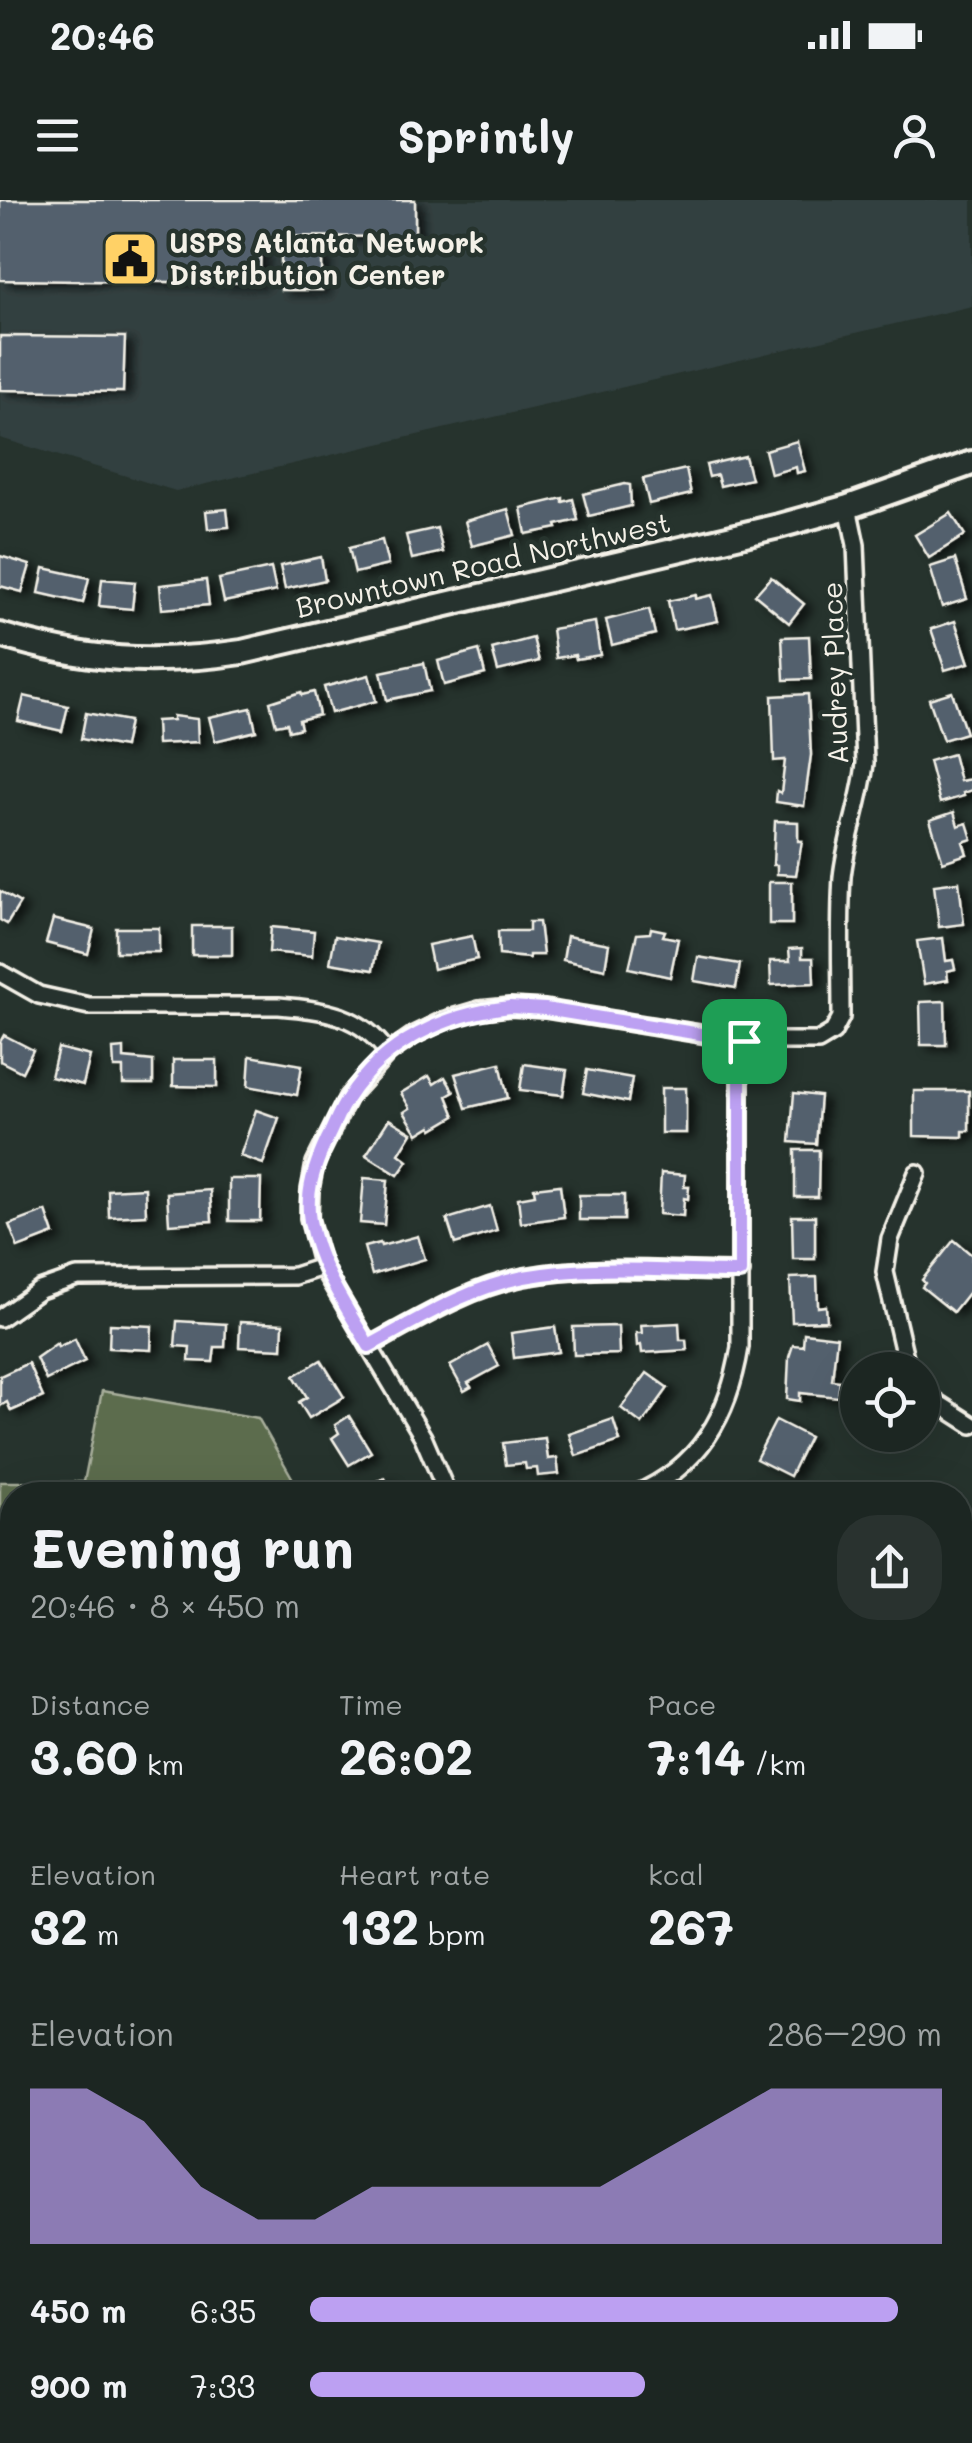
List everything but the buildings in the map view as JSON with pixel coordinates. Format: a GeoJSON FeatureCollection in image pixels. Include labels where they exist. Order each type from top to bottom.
{"type":"FeatureCollection","features":[{"type":"Feature","properties":{"kind":"street","name":"Browntown Road Northwest"},"geometry":{"type":"LineString","coordinates":[[0,635],[48,650],[94,658],[140,662],[208,657],[606,567],[848,507],[972,464]]}},
{"type":"Feature","properties":{"kind":"street","name":"Audrey Place"},"geometry":{"type":"LineString","coordinates":[[744,1041],[818,1041],[833,1032],[841,1017],[842,878],[862,794],[865,763],[856,545],[848,507]]}},
{"type":"Feature","properties":{"kind":"street"},"geometry":{"type":"LineString","coordinates":[[0,973],[39,995],[89,1006],[310,1009],[360,1024],[374,1033],[388,1053]]}},
{"type":"Feature","properties":{"kind":"street"},"geometry":{"type":"LineString","coordinates":[[442,1482],[423,1437],[322,1267],[310,1218],[310,1190],[316,1163],[348,1097],[388,1053],[445,1020],[479,1010],[510,1007],[545,1009],[744,1041],[740,1072],[740,1347],[734,1384],[715,1428],[685,1464],[660,1482]]}},
{"type":"Feature","properties":{"kind":"street"},"geometry":{"type":"LineString","coordinates":[[904,1352],[885,1272],[890,1239],[918,1173]]}},
{"type":"Feature","properties":{"kind":"street"},"geometry":{"type":"LineString","coordinates":[[0,1318],[40,1290],[77,1277],[294,1276],[322,1267]]}},
{"type":"Feature","properties":{"kind":"street"},"geometry":{"type":"LineString","coordinates":[[369,1346],[454,1299],[523,1277],[578,1272],[740,1272]]}},
{"type":"Feature","properties":{"kind":"street"},"geometry":{"type":"LineString","coordinates":[[940,1404],[972,1424]]}},
{"type":"Feature","properties":{"kind":"shaded area"},"geometry":{"type":"Polygon","coordinates":[[[0,200],[972,200],[972,306],[176,491],[0,438],[0,200]]]}},
{"type":"Feature","properties":{"kind":"green space"},"geometry":{"type":"Polygon","coordinates":[[[102,1391],[258,1418],[295,1482],[84,1482],[102,1391]]]}},
{"type":"Feature","properties":{"kind":"place","name":"USPS Atlanta Network Distribution Center"},"geometry":{"type":"Point","coordinates":[130,259]}},
{"type":"Feature","properties":{"kind":"route"},"geometry":{"type":"LineString","coordinates":[[510,1007],[545,1009],[744,1041],[740,1072],[740,1272],[578,1272],[523,1277],[454,1299],[369,1346],[322,1267],[310,1218],[310,1190],[316,1163],[348,1097],[388,1053],[445,1020],[479,1010],[510,1007]]}}]}
